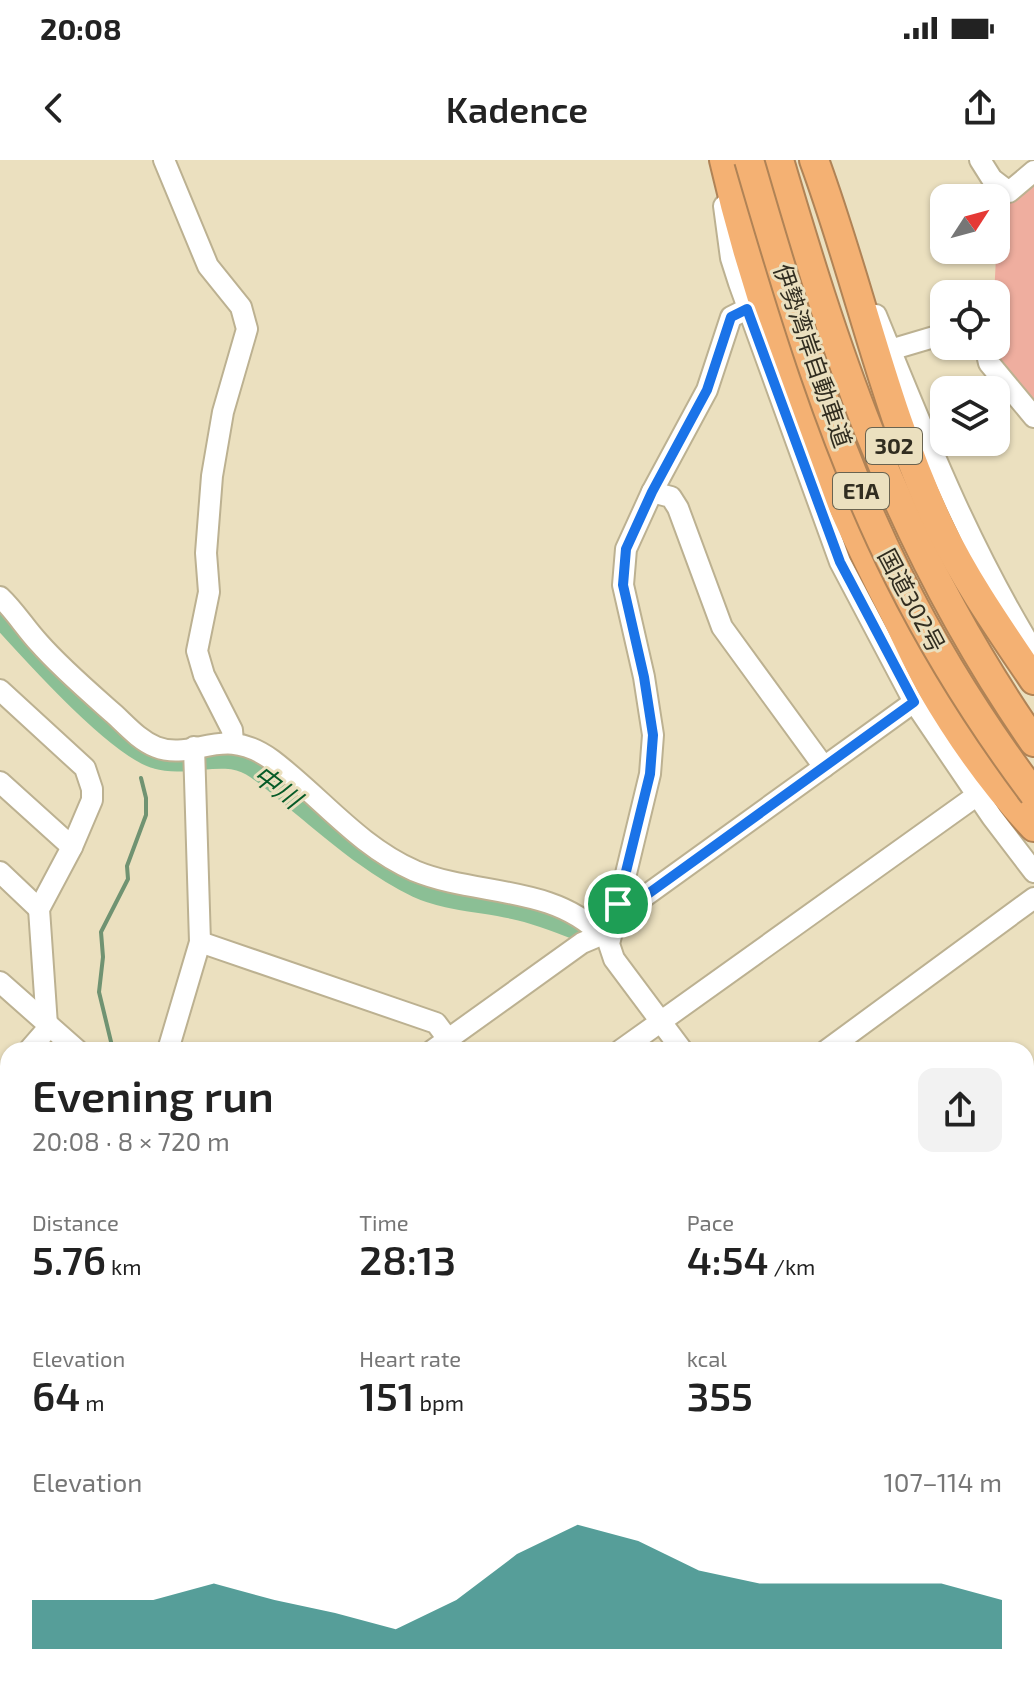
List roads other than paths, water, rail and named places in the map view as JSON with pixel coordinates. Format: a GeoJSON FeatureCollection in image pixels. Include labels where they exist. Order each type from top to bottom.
{"type":"FeatureCollection","features":[{"type":"Feature","properties":{"kind":"highway"},"geometry":{"type":"LineString","coordinates":[[724,160],[760,294],[813,437],[863,552],[930,684],[1009,801],[1034,827]]}},
{"type":"Feature","properties":{"kind":"highway","name":"伊勢湾岸自動車道"},"geometry":{"type":"LineString","coordinates":[[746,160],[807,348],[871,516],[936,646],[1034,796]]}},
{"type":"Feature","properties":{"kind":"highway","name":"伊勢湾岸自動車道"},"geometry":{"type":"LineString","coordinates":[[779,160],[836,338],[868,430],[898,503],[962,629],[1034,742]]}},
{"type":"Feature","properties":{"kind":"highway","name":"国道302号"},"geometry":{"type":"LineString","coordinates":[[795,160],[830,275],[915,499],[958,594],[1007,677],[1034,714]]}},
{"type":"Feature","properties":{"kind":"highway"},"geometry":{"type":"LineString","coordinates":[[814,160],[907,447],[941,528],[972,588],[1032,667]]}},
{"type":"Feature","properties":{"kind":"street"},"geometry":{"type":"LineString","coordinates":[[164,160],[208,266],[241,307],[247,329],[223,412],[212,476],[206,553],[209,592],[197,651],[204,675],[232,730],[233,742]]}},
{"type":"Feature","properties":{"kind":"street"},"geometry":{"type":"LineString","coordinates":[[711,160],[722,195],[731,258],[747,309],[840,562],[914,702],[992,817],[1034,872]]}},
{"type":"Feature","properties":{"kind":"street"},"geometry":{"type":"LineString","coordinates":[[822,160],[873,308],[938,471],[1032,667]]}},
{"type":"Feature","properties":{"kind":"street"},"geometry":{"type":"LineString","coordinates":[[980,160],[992,179],[1009,192],[1034,171]]}},
{"type":"Feature","properties":{"kind":"street"},"geometry":{"type":"LineString","coordinates":[[605,936],[618,904],[650,774],[653,735],[644,677],[623,585],[626,549],[652,492],[707,390],[731,317],[747,309]]}},
{"type":"Feature","properties":{"kind":"street"},"geometry":{"type":"LineString","coordinates":[[890,350],[930,338]]}},
{"type":"Feature","properties":{"kind":"street"},"geometry":{"type":"LineString","coordinates":[[988,360],[1034,417]]}},
{"type":"Feature","properties":{"kind":"street"},"geometry":{"type":"LineString","coordinates":[[652,492],[671,497],[678,508],[722,627],[824,767]]}},
{"type":"Feature","properties":{"kind":"street"},"geometry":{"type":"LineString","coordinates":[[0,597],[39,643],[141,739],[194,756],[233,742],[272,760],[366,841],[413,870],[551,904],[587,920],[605,936],[614,959],[676,1042]]}},
{"type":"Feature","properties":{"kind":"street"},"geometry":{"type":"LineString","coordinates":[[0,690],[85,768],[90,778],[92,800],[72,847],[39,909],[48,1026],[35,1042]]}},
{"type":"Feature","properties":{"kind":"street"},"geometry":{"type":"LineString","coordinates":[[618,904],[634,904],[914,702]]}},
{"type":"Feature","properties":{"kind":"street"},"geometry":{"type":"LineString","coordinates":[[170,1042],[200,942],[194,756]]}},
{"type":"Feature","properties":{"kind":"street"},"geometry":{"type":"LineString","coordinates":[[0,782],[72,847]]}},
{"type":"Feature","properties":{"kind":"street"},"geometry":{"type":"LineString","coordinates":[[632,1042],[969,801]]}},
{"type":"Feature","properties":{"kind":"street"},"geometry":{"type":"LineString","coordinates":[[0,872],[39,909]]}},
{"type":"Feature","properties":{"kind":"street"},"geometry":{"type":"LineString","coordinates":[[842,1042],[1034,898]]}},
{"type":"Feature","properties":{"kind":"street"},"geometry":{"type":"LineString","coordinates":[[444,1042],[582,943],[605,936]]}},
{"type":"Feature","properties":{"kind":"street"},"geometry":{"type":"LineString","coordinates":[[200,942],[436,1023],[439,1042]]}},
{"type":"Feature","properties":{"kind":"street"},"geometry":{"type":"LineString","coordinates":[[0,982],[67,1042]]}},
{"type":"Feature","properties":{"kind":"waterway","name":"中川"},"geometry":{"type":"LineString","coordinates":[[0,615],[75,695],[140,749],[169,759],[241,759],[264,772],[342,836],[402,878],[452,897],[522,909],[582,930]]}},
{"type":"Feature","properties":{"kind":"waterway"},"geometry":{"type":"LineString","coordinates":[[111,1042],[99,992],[103,957],[101,932],[128,879],[127,866],[146,815],[141,778]]}}]}
